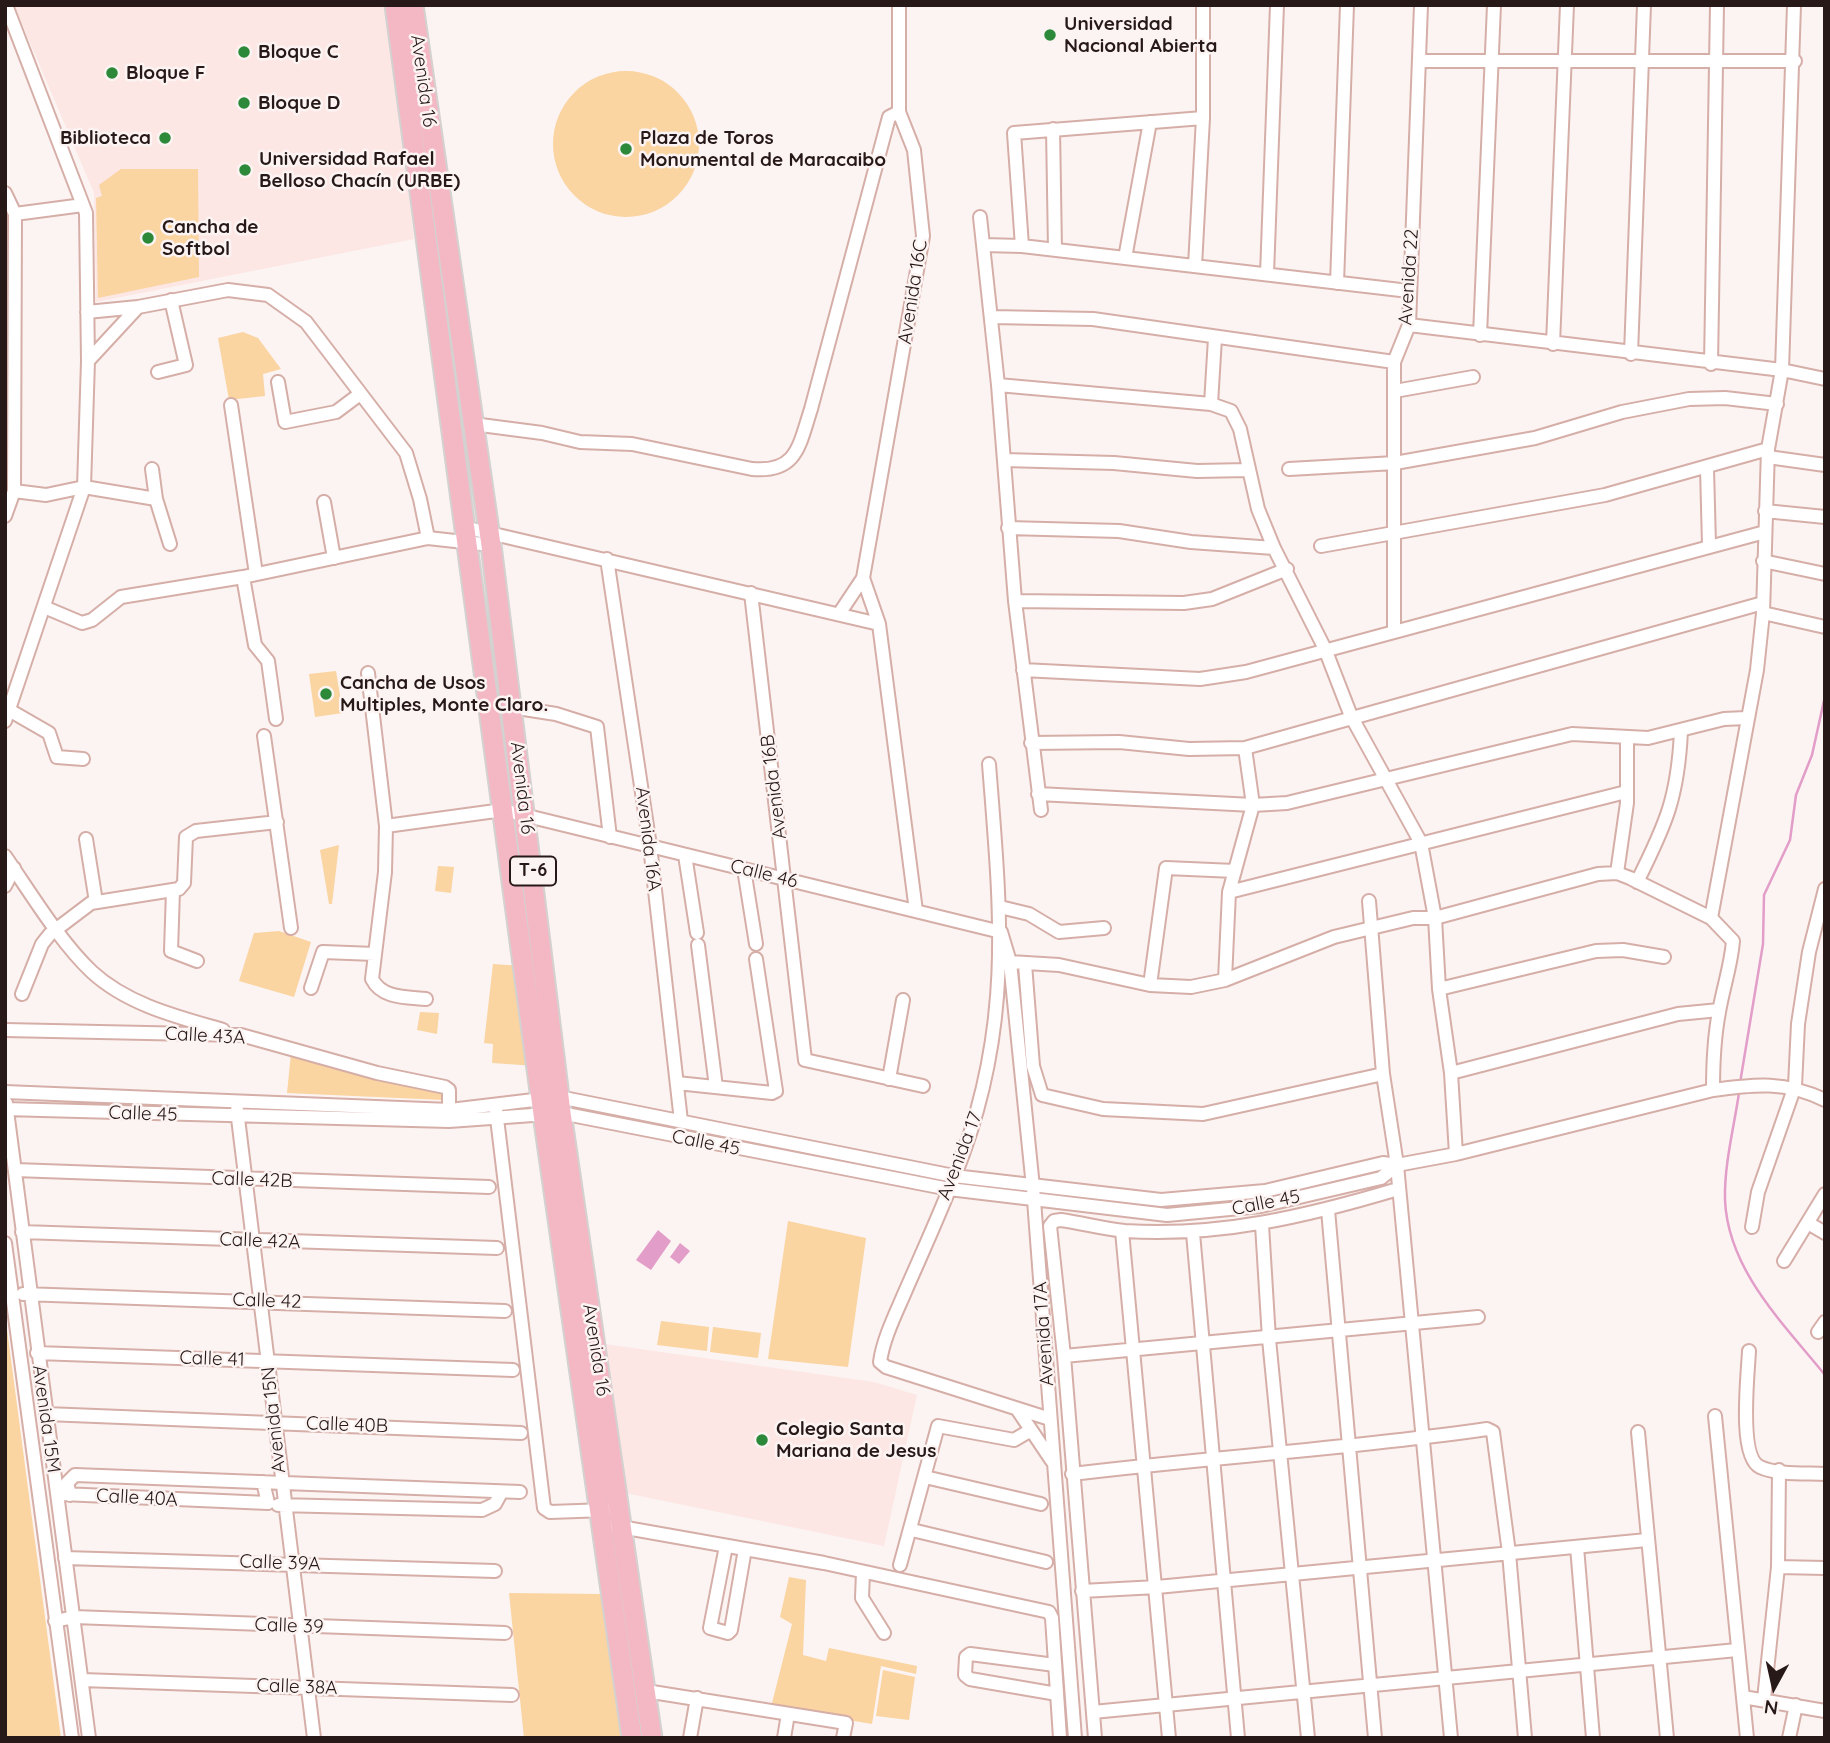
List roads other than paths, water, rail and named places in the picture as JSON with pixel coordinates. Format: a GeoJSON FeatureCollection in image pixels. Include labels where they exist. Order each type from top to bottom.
{"type":"FeatureCollection","features":[{"type":"Feature","properties":{"kind":"highway","name":"Avenida 16"},"geometry":{"type":"LineString","coordinates":[[395,5],[503,810],[621,1517],[652,1738]]}},
{"type":"Feature","properties":{"kind":"highway","name":"Avenida 16"},"geometry":{"type":"LineString","coordinates":[[412,5],[526,816],[551,1105],[600,1518],[632,1738]]}},
{"type":"Feature","properties":{"kind":"street"},"geometry":{"type":"LineString","coordinates":[[6,5],[83,205],[88,361],[84,486],[7,715],[49,733],[57,757],[83,758]]}},
{"type":"Feature","properties":{"kind":"street","name":"Avenida 16C"},"geometry":{"type":"LineString","coordinates":[[863,578],[923,236],[914,150],[899,113],[899,5]]}},
{"type":"Feature","properties":{"kind":"street"},"geometry":{"type":"LineString","coordinates":[[1195,266],[1203,118],[1203,5]]}},
{"type":"Feature","properties":{"kind":"street"},"geometry":{"type":"LineString","coordinates":[[1267,274],[1277,5]]}},
{"type":"Feature","properties":{"kind":"street"},"geometry":{"type":"LineString","coordinates":[[1336,283],[1347,5]]}},
{"type":"Feature","properties":{"kind":"street","name":"Avenida 22"},"geometry":{"type":"LineString","coordinates":[[1394,630],[1394,362],[1409,325],[1421,5]]}},
{"type":"Feature","properties":{"kind":"street"},"geometry":{"type":"LineString","coordinates":[[1480,335],[1494,5]]}},
{"type":"Feature","properties":{"kind":"street"},"geometry":{"type":"LineString","coordinates":[[1553,344],[1567,5]]}},
{"type":"Feature","properties":{"kind":"street"},"geometry":{"type":"LineString","coordinates":[[1631,354],[1644,63],[1644,5]]}},
{"type":"Feature","properties":{"kind":"street"},"geometry":{"type":"LineString","coordinates":[[1711,364],[1717,5]]}},
{"type":"Feature","properties":{"kind":"street"},"geometry":{"type":"LineString","coordinates":[[1712,918],[1756,670],[1763,608],[1768,453],[1782,370],[1795,61],[1794,5]]}},
{"type":"Feature","properties":{"kind":"street"},"geometry":{"type":"LineString","coordinates":[[1420,61],[1795,61]]}},
{"type":"Feature","properties":{"kind":"street"},"geometry":{"type":"LineString","coordinates":[[472,424],[542,433],[580,442],[632,444],[752,469],[770,471],[786,465],[799,446],[811,409],[888,117],[899,113]]}},
{"type":"Feature","properties":{"kind":"street"},"geometry":{"type":"LineString","coordinates":[[1022,246],[1012,135],[1053,129],[1203,118]]}},
{"type":"Feature","properties":{"kind":"street"},"geometry":{"type":"LineString","coordinates":[[1125,258],[1150,122]]}},
{"type":"Feature","properties":{"kind":"street"},"geometry":{"type":"LineString","coordinates":[[1053,129],[1055,250]]}},
{"type":"Feature","properties":{"kind":"street"},"geometry":{"type":"LineString","coordinates":[[5,193],[15,214],[10,322],[14,491],[5,516]]}},
{"type":"Feature","properties":{"kind":"street"},"geometry":{"type":"LineString","coordinates":[[15,214],[83,205]]}},
{"type":"Feature","properties":{"kind":"street"},"geometry":{"type":"LineString","coordinates":[[980,217],[992,317],[1015,601],[1041,810]]}},
{"type":"Feature","properties":{"kind":"street"},"geometry":{"type":"LineString","coordinates":[[982,245],[1022,246],[1409,291]]}},
{"type":"Feature","properties":{"kind":"street"},"geometry":{"type":"LineString","coordinates":[[87,312],[138,307],[228,290],[268,295],[306,322],[406,453],[428,538]]}},
{"type":"Feature","properties":{"kind":"street"},"geometry":{"type":"LineString","coordinates":[[158,372],[186,365],[171,300]]}},
{"type":"Feature","properties":{"kind":"street"},"geometry":{"type":"LineString","coordinates":[[88,361],[138,307]]}},
{"type":"Feature","properties":{"kind":"street"},"geometry":{"type":"LineString","coordinates":[[992,317],[1093,319],[1394,362]]}},
{"type":"Feature","properties":{"kind":"street"},"geometry":{"type":"LineString","coordinates":[[1409,325],[1711,364],[1782,370],[1825,379]]}},
{"type":"Feature","properties":{"kind":"street"},"geometry":{"type":"LineString","coordinates":[[1210,404],[1215,338]]}},
{"type":"Feature","properties":{"kind":"street"},"geometry":{"type":"LineString","coordinates":[[1395,391],[1473,377]]}},
{"type":"Feature","properties":{"kind":"street"},"geometry":{"type":"LineString","coordinates":[[278,382],[282,417],[291,423],[336,412],[360,394]]}},
{"type":"Feature","properties":{"kind":"street"},"geometry":{"type":"LineString","coordinates":[[998,385],[1210,404],[1231,411],[1240,429],[1258,509],[1274,548],[1287,569],[1325,649],[1351,716],[1421,843],[1435,918],[1439,989],[1451,1073],[1456,1154]]}},
{"type":"Feature","properties":{"kind":"street"},"geometry":{"type":"LineString","coordinates":[[1289,468],[1395,463],[1535,438],[1622,412],[1689,399],[1725,398],[1777,404]]}},
{"type":"Feature","properties":{"kind":"street"},"geometry":{"type":"LineString","coordinates":[[231,405],[255,645],[268,662],[276,719]]}},
{"type":"Feature","properties":{"kind":"street"},"geometry":{"type":"LineString","coordinates":[[1321,546],[1605,495],[1768,453],[1825,465]]}},
{"type":"Feature","properties":{"kind":"street"},"geometry":{"type":"LineString","coordinates":[[1004,460],[1114,463],[1197,471],[1248,470]]}},
{"type":"Feature","properties":{"kind":"street"},"geometry":{"type":"LineString","coordinates":[[1707,468],[1709,545]]}},
{"type":"Feature","properties":{"kind":"street"},"geometry":{"type":"LineString","coordinates":[[152,469],[156,499],[170,544]]}},
{"type":"Feature","properties":{"kind":"street"},"geometry":{"type":"LineString","coordinates":[[14,491],[46,495],[84,486],[156,499]]}},
{"type":"Feature","properties":{"kind":"street"},"geometry":{"type":"LineString","coordinates":[[324,502],[334,558]]}},
{"type":"Feature","properties":{"kind":"street"},"geometry":{"type":"LineString","coordinates":[[1765,511],[1825,517]]}},
{"type":"Feature","properties":{"kind":"street"},"geometry":{"type":"LineString","coordinates":[[1009,528],[1119,531],[1191,542],[1274,548]]}},
{"type":"Feature","properties":{"kind":"street"},"geometry":{"type":"LineString","coordinates":[[1023,670],[1200,678],[1247,672],[1709,545],[1765,533]]}},
{"type":"Feature","properties":{"kind":"street"},"geometry":{"type":"LineString","coordinates":[[44,607],[82,623],[92,620],[121,597],[249,575],[428,538],[468,536],[607,559],[879,624]]}},
{"type":"Feature","properties":{"kind":"street","name":"Avenida 16A"},"geometry":{"type":"LineString","coordinates":[[607,559],[650,846],[681,1121]]}},
{"type":"Feature","properties":{"kind":"street"},"geometry":{"type":"LineString","coordinates":[[1763,561],[1825,574]]}},
{"type":"Feature","properties":{"kind":"street"},"geometry":{"type":"LineString","coordinates":[[1015,601],[1184,603],[1212,599],[1287,569]]}},
{"type":"Feature","properties":{"kind":"street"},"geometry":{"type":"LineString","coordinates":[[839,614],[863,578]]}},
{"type":"Feature","properties":{"kind":"street"},"geometry":{"type":"LineString","coordinates":[[863,578],[879,624],[916,911]]}},
{"type":"Feature","properties":{"kind":"street","name":"Avenida 16B"},"geometry":{"type":"LineString","coordinates":[[751,593],[804,1056],[808,1063],[889,1079]]}},
{"type":"Feature","properties":{"kind":"street"},"geometry":{"type":"LineString","coordinates":[[1031,743],[1119,742],[1189,749],[1245,748],[1351,716],[1763,608],[1825,627]]}},
{"type":"Feature","properties":{"kind":"street"},"geometry":{"type":"LineString","coordinates":[[368,673],[386,826],[385,872],[373,983],[395,996],[426,999]]}},
{"type":"Feature","properties":{"kind":"street"},"geometry":{"type":"LineString","coordinates":[[511,707],[556,714],[597,727],[610,837]]}},
{"type":"Feature","properties":{"kind":"street"},"geometry":{"type":"LineString","coordinates":[[1038,794],[1253,805],[1287,803],[1572,734],[1627,739],[1681,731],[1724,719],[1746,718]]}},
{"type":"Feature","properties":{"kind":"street"},"geometry":{"type":"LineString","coordinates":[[1637,883],[1668,819],[1676,788],[1681,731]]}},
{"type":"Feature","properties":{"kind":"street"},"geometry":{"type":"LineString","coordinates":[[264,736],[291,928]]}},
{"type":"Feature","properties":{"kind":"street"},"geometry":{"type":"LineString","coordinates":[[1617,873],[1626,792],[1627,739]]}},
{"type":"Feature","properties":{"kind":"street"},"geometry":{"type":"LineString","coordinates":[[1225,979],[1229,892],[1253,805],[1245,748]]}},
{"type":"Feature","properties":{"kind":"street"},"geometry":{"type":"LineString","coordinates":[[989,764],[1002,932]]}},
{"type":"Feature","properties":{"kind":"street"},"geometry":{"type":"LineString","coordinates":[[1229,892],[1626,792]]}},
{"type":"Feature","properties":{"kind":"street"},"geometry":{"type":"LineString","coordinates":[[386,826],[503,810]]}},
{"type":"Feature","properties":{"kind":"street","name":"Calle 46"},"geometry":{"type":"LineString","coordinates":[[503,810],[1002,932]]}},
{"type":"Feature","properties":{"kind":"street"},"geometry":{"type":"LineString","coordinates":[[22,993],[42,944],[56,927],[96,902],[173,890],[184,883],[186,837],[196,831],[277,822]]}},
{"type":"Feature","properties":{"kind":"street"},"geometry":{"type":"LineString","coordinates":[[86,839],[96,902]]}},
{"type":"Feature","properties":{"kind":"street"},"geometry":{"type":"LineString","coordinates":[[685,855],[716,1087]]}},
{"type":"Feature","properties":{"kind":"street"},"geometry":{"type":"LineString","coordinates":[[5,856],[56,927],[92,971],[125,995],[174,1016],[241,1035]]}},
{"type":"Feature","properties":{"kind":"street"},"geometry":{"type":"LineString","coordinates":[[5,886],[14,868]]}},
{"type":"Feature","properties":{"kind":"street"},"geometry":{"type":"LineString","coordinates":[[1150,985],[1166,868],[1235,871]]}},
{"type":"Feature","properties":{"kind":"street"},"geometry":{"type":"LineString","coordinates":[[744,869],[756,944]]}},
{"type":"Feature","properties":{"kind":"street"},"geometry":{"type":"LineString","coordinates":[[1010,962],[1059,965],[1150,985],[1191,987],[1225,979],[1304,946],[1413,918],[1435,918],[1598,874],[1617,873],[1712,918],[1733,941],[1731,966],[1719,1010],[1713,1047],[1713,1090]]}},
{"type":"Feature","properties":{"kind":"street"},"geometry":{"type":"LineString","coordinates":[[1752,1227],[1758,1192],[1795,1086],[1800,1012],[1809,952],[1825,889]]}},
{"type":"Feature","properties":{"kind":"street"},"geometry":{"type":"LineString","coordinates":[[173,890],[171,951],[197,961]]}},
{"type":"Feature","properties":{"kind":"street"},"geometry":{"type":"LineString","coordinates":[[1369,901],[1383,1074],[1397,1165],[1451,1738]]}},
{"type":"Feature","properties":{"kind":"street"},"geometry":{"type":"LineString","coordinates":[[1000,908],[1030,914],[1059,932],[1104,928]]}},
{"type":"Feature","properties":{"kind":"street","name":"Avenida 17A"},"geometry":{"type":"LineString","coordinates":[[1002,932],[1010,962],[1033,1187],[1075,1738]]}},
{"type":"Feature","properties":{"kind":"street","name":"Avenida 17"},"geometry":{"type":"LineString","coordinates":[[1002,932],[992,1052],[980,1104],[949,1189],[880,1359],[886,1367],[1017,1409]]}},
{"type":"Feature","properties":{"kind":"street"},"geometry":{"type":"LineString","coordinates":[[1439,989],[1596,951],[1622,950],[1664,957]]}},
{"type":"Feature","properties":{"kind":"street"},"geometry":{"type":"LineString","coordinates":[[311,988],[323,952],[375,954]]}},
{"type":"Feature","properties":{"kind":"street"},"geometry":{"type":"LineString","coordinates":[[677,1083],[772,1093],[776,1091],[756,959]]}},
{"type":"Feature","properties":{"kind":"street"},"geometry":{"type":"LineString","coordinates":[[1025,964],[1033,1066],[1042,1094],[1103,1109],[1203,1114],[1383,1074]]}},
{"type":"Feature","properties":{"kind":"street"},"geometry":{"type":"LineString","coordinates":[[903,1000],[889,1079],[923,1086]]}},
{"type":"Feature","properties":{"kind":"street"},"geometry":{"type":"LineString","coordinates":[[1451,1073],[1678,1014],[1719,1010]]}},
{"type":"Feature","properties":{"kind":"street","name":"Calle 43A"},"geometry":{"type":"LineString","coordinates":[[5,1030],[241,1035],[377,1073],[445,1087],[449,1090],[449,1115]]}},
{"type":"Feature","properties":{"kind":"street","name":"Calle 45"},"geometry":{"type":"LineString","coordinates":[[6,1109],[238,1117],[449,1115],[495,1104],[551,1105],[681,1121],[954,1176],[1161,1200],[1205,1199],[1265,1191],[1383,1163],[1397,1165],[1456,1154],[1713,1090],[1756,1084],[1795,1086],[1825,1100]]}},
{"type":"Feature","properties":{"kind":"street","name":"Calle 45"},"geometry":{"type":"LineString","coordinates":[[5,1092],[236,1102],[497,1118],[551,1105],[949,1189],[1167,1215],[1234,1210],[1381,1178],[1397,1165]]}},
{"type":"Feature","properties":{"kind":"street","name":"Avenida 15M"},"geometry":{"type":"LineString","coordinates":[[5,1101],[89,1738]]}},
{"type":"Feature","properties":{"kind":"street","name":"Avenida 15N"},"geometry":{"type":"LineString","coordinates":[[236,1102],[314,1738]]}},
{"type":"Feature","properties":{"kind":"street"},"geometry":{"type":"LineString","coordinates":[[495,1104],[544,1508],[550,1513],[600,1518],[621,1517],[726,1546],[824,1563],[1049,1612],[1060,1738]]}},
{"type":"Feature","properties":{"kind":"street","name":"Calle 42B"},"geometry":{"type":"LineString","coordinates":[[15,1170],[489,1187]]}},
{"type":"Feature","properties":{"kind":"street"},"geometry":{"type":"LineString","coordinates":[[1095,1738],[1064,1356],[1050,1226],[1054,1221],[1061,1220],[1122,1231],[1193,1233],[1262,1225],[1328,1210],[1398,1189]]}},
{"type":"Feature","properties":{"kind":"street"},"geometry":{"type":"LineString","coordinates":[[1784,1261],[1825,1194]]}},
{"type":"Feature","properties":{"kind":"street"},"geometry":{"type":"LineString","coordinates":[[1328,1210],[1375,1738]]}},
{"type":"Feature","properties":{"kind":"street"},"geometry":{"type":"LineString","coordinates":[[1808,1223],[1825,1233]]}},
{"type":"Feature","properties":{"kind":"street"},"geometry":{"type":"LineString","coordinates":[[1262,1225],[1269,1339],[1308,1738]]}},
{"type":"Feature","properties":{"kind":"street"},"geometry":{"type":"LineString","coordinates":[[1122,1231],[1146,1465],[1169,1738]]}},
{"type":"Feature","properties":{"kind":"street","name":"Calle 42A"},"geometry":{"type":"LineString","coordinates":[[22,1232],[497,1248]]}},
{"type":"Feature","properties":{"kind":"street"},"geometry":{"type":"LineString","coordinates":[[1193,1233],[1238,1738]]}},
{"type":"Feature","properties":{"kind":"street","name":"Avenida 15M"},"geometry":{"type":"LineString","coordinates":[[5,1242],[37,1495],[72,1738]]}},
{"type":"Feature","properties":{"kind":"street","name":"Calle 42"},"geometry":{"type":"LineString","coordinates":[[13,1295],[29,1293],[505,1311]]}},
{"type":"Feature","properties":{"kind":"street"},"geometry":{"type":"LineString","coordinates":[[1064,1356],[1269,1339],[1478,1317]]}},
{"type":"Feature","properties":{"kind":"street"},"geometry":{"type":"LineString","coordinates":[[1749,1351],[1747,1443],[1750,1459],[1760,1467],[1825,1474]]}},
{"type":"Feature","properties":{"kind":"street","name":"Calle 41"},"geometry":{"type":"LineString","coordinates":[[37,1353],[513,1370]]}},
{"type":"Feature","properties":{"kind":"street"},"geometry":{"type":"LineString","coordinates":[[1017,1409],[1050,1419]]}},
{"type":"Feature","properties":{"kind":"street"},"geometry":{"type":"LineString","coordinates":[[1017,1409],[1053,1461]]}},
{"type":"Feature","properties":{"kind":"street","name":"Calle 40B"},"geometry":{"type":"LineString","coordinates":[[46,1414],[521,1433]]}},
{"type":"Feature","properties":{"kind":"street"},"geometry":{"type":"LineString","coordinates":[[1715,1416],[1747,1738]]}},
{"type":"Feature","properties":{"kind":"street"},"geometry":{"type":"LineString","coordinates":[[900,1565],[912,1530],[938,1426],[1014,1440],[1031,1430]]}},
{"type":"Feature","properties":{"kind":"street"},"geometry":{"type":"LineString","coordinates":[[1072,1474],[1280,1451],[1348,1447],[1487,1429],[1493,1432],[1509,1553],[1525,1738]]}},
{"type":"Feature","properties":{"kind":"street"},"geometry":{"type":"LineString","coordinates":[[1638,1432],[1667,1738]]}},
{"type":"Feature","properties":{"kind":"street"},"geometry":{"type":"LineString","coordinates":[[1764,1699],[1778,1567],[1779,1470]]}},
{"type":"Feature","properties":{"kind":"street","name":"Calle 40A"},"geometry":{"type":"LineString","coordinates":[[501,1493],[495,1504],[482,1510],[285,1505],[70,1495],[67,1483],[75,1475],[520,1492]]}},
{"type":"Feature","properties":{"kind":"street"},"geometry":{"type":"LineString","coordinates":[[925,1477],[1041,1504]]}},
{"type":"Feature","properties":{"kind":"street"},"geometry":{"type":"LineString","coordinates":[[264,1482],[268,1503]]}},
{"type":"Feature","properties":{"kind":"street"},"geometry":{"type":"LineString","coordinates":[[398,1489],[398,1506]]}},
{"type":"Feature","properties":{"kind":"street"},"geometry":{"type":"LineString","coordinates":[[37,1495],[70,1495]]}},
{"type":"Feature","properties":{"kind":"street"},"geometry":{"type":"LineString","coordinates":[[912,1530],[1046,1562]]}},
{"type":"Feature","properties":{"kind":"street"},"geometry":{"type":"LineString","coordinates":[[1082,1591],[1157,1587],[1433,1558],[1647,1540]]}},
{"type":"Feature","properties":{"kind":"street"},"geometry":{"type":"LineString","coordinates":[[726,1546],[712,1630],[730,1632],[746,1549]]}},
{"type":"Feature","properties":{"kind":"street"},"geometry":{"type":"LineString","coordinates":[[1577,1546],[1594,1738]]}},
{"type":"Feature","properties":{"kind":"street","name":"Calle 39A"},"geometry":{"type":"LineString","coordinates":[[65,1558],[495,1571]]}},
{"type":"Feature","properties":{"kind":"street"},"geometry":{"type":"LineString","coordinates":[[1778,1567],[1825,1568]]}},
{"type":"Feature","properties":{"kind":"street"},"geometry":{"type":"LineString","coordinates":[[863,1572],[862,1598],[884,1633]]}},
{"type":"Feature","properties":{"kind":"street"},"geometry":{"type":"LineString","coordinates":[[717,1594],[737,1599]]}},
{"type":"Feature","properties":{"kind":"street","name":"Calle 39"},"geometry":{"type":"LineString","coordinates":[[55,1621],[74,1617],[505,1633]]}},
{"type":"Feature","properties":{"kind":"street"},"geometry":{"type":"LineString","coordinates":[[1093,1712],[1737,1650]]}},
{"type":"Feature","properties":{"kind":"street"},"geometry":{"type":"LineString","coordinates":[[1055,1665],[970,1654],[966,1657],[965,1675],[970,1679],[1057,1694]]}},
{"type":"Feature","properties":{"kind":"street","name":"Calle 38A"},"geometry":{"type":"LineString","coordinates":[[82,1680],[512,1695]]}},
{"type":"Feature","properties":{"kind":"street"},"geometry":{"type":"LineString","coordinates":[[646,1691],[846,1723],[844,1738]]}},
{"type":"Feature","properties":{"kind":"street"},"geometry":{"type":"LineString","coordinates":[[1743,1697],[1825,1711]]}},
{"type":"Feature","properties":{"kind":"street"},"geometry":{"type":"LineString","coordinates":[[690,1738],[698,1698]]}},
{"type":"Feature","properties":{"kind":"street"},"geometry":{"type":"LineString","coordinates":[[1789,1738],[1796,1705]]}},
{"type":"Feature","properties":{"kind":"street"},"geometry":{"type":"LineString","coordinates":[[783,1738],[788,1714]]}},
{"type":"Feature","properties":{"kind":"waterway"},"geometry":{"type":"LineString","coordinates":[[1740,1083],[1763,944],[1764,895],[1790,840],[1796,795],[1812,755],[1825,696]]}},
{"type":"Feature","properties":{"kind":"waterway"},"geometry":{"type":"LineString","coordinates":[[1739,1093],[1726,1173],[1728,1225],[1736,1250],[1760,1294],[1825,1375]]}},
{"type":"Feature","properties":{"kind":"place","name":"Universidad Nacional Abierta"},"geometry":{"type":"Point","coordinates":[1050,35]}},
{"type":"Feature","properties":{"kind":"place","name":"Bloque C"},"geometry":{"type":"Point","coordinates":[244,52]}},
{"type":"Feature","properties":{"kind":"place","name":"Bloque F"},"geometry":{"type":"Point","coordinates":[112,73]}},
{"type":"Feature","properties":{"kind":"place","name":"Bloque D"},"geometry":{"type":"Point","coordinates":[244,103]}},
{"type":"Feature","properties":{"kind":"place","name":"Biblioteca"},"geometry":{"type":"Point","coordinates":[165,138]}},
{"type":"Feature","properties":{"kind":"place","name":"Plaza de Toros Monumental de Maracaibo"},"geometry":{"type":"Point","coordinates":[626,149]}},
{"type":"Feature","properties":{"kind":"place","name":"Universidad Rafael Belloso Chacín (URBE)"},"geometry":{"type":"Point","coordinates":[245,170]}},
{"type":"Feature","properties":{"kind":"place","name":"Cancha de Softbol"},"geometry":{"type":"Point","coordinates":[148,238]}},
{"type":"Feature","properties":{"kind":"place","name":"Cancha de Usos Multiples, Monte Claro."},"geometry":{"type":"Point","coordinates":[326,694]}},
{"type":"Feature","properties":{"kind":"place","name":"Colegio Santa Mariana de Jesus"},"geometry":{"type":"Point","coordinates":[762,1440]}}]}
